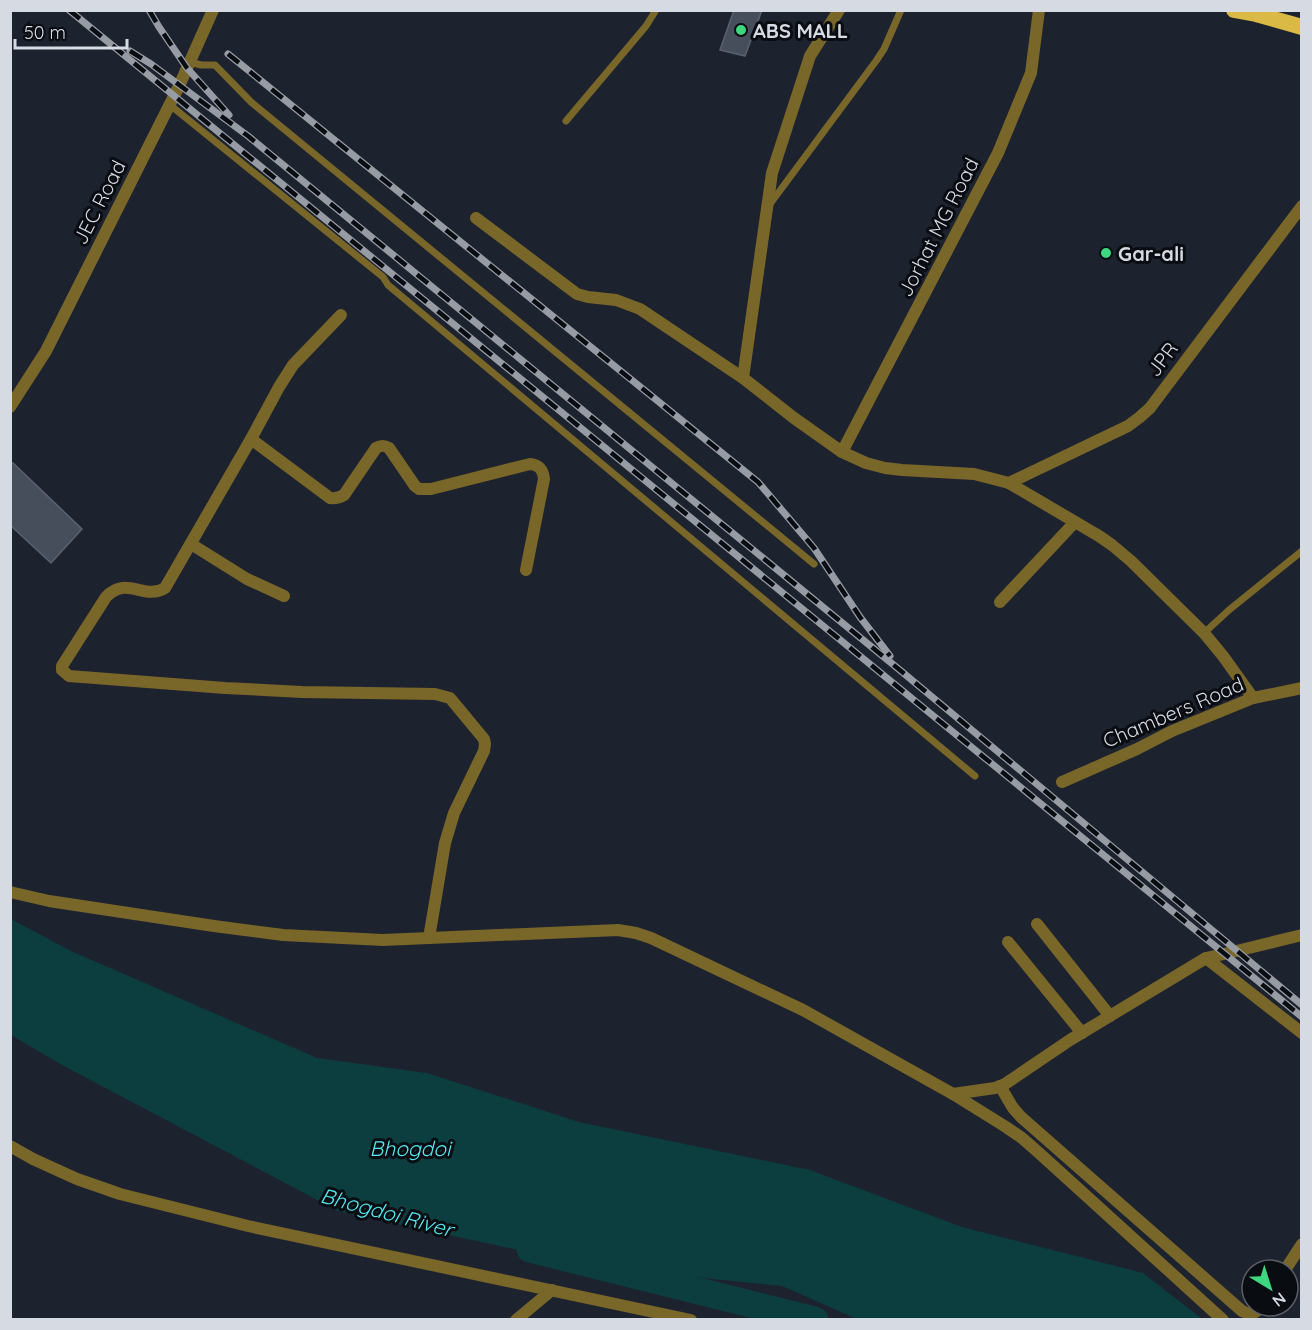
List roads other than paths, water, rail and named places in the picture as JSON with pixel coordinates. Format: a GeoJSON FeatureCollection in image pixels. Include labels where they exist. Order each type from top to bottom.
{"type":"FeatureCollection","features":[{"type":"Feature","properties":{"kind":"highway"},"geometry":{"type":"LineString","coordinates":[[1234,10],[1302,27]]}},
{"type":"Feature","properties":{"kind":"street","name":"JEC Road"},"geometry":{"type":"LineString","coordinates":[[10,407],[46,351],[170,105],[213,10]]}},
{"type":"Feature","properties":{"kind":"street"},"geometry":{"type":"LineString","coordinates":[[743,378],[772,173],[805,68],[839,10]]}},
{"type":"Feature","properties":{"kind":"street","name":"Jorhat MG Road"},"geometry":{"type":"LineString","coordinates":[[842,452],[998,153],[1031,73],[1039,10]]}},
{"type":"Feature","properties":{"kind":"street","name":"JPR"},"geometry":{"type":"LineString","coordinates":[[1009,483],[1120,430],[1150,408],[1302,206]]}},
{"type":"Feature","properties":{"kind":"street"},"geometry":{"type":"LineString","coordinates":[[476,218],[577,294],[632,305],[743,378],[842,452],[876,466],[902,470],[974,474],[1009,483],[1099,536],[1118,550],[1204,633],[1253,698]]}},
{"type":"Feature","properties":{"kind":"street"},"geometry":{"type":"LineString","coordinates":[[341,315],[292,365],[170,582],[165,588],[154,593],[128,587],[120,587],[112,591],[62,666],[62,670],[69,676],[225,688],[435,694],[450,698],[484,739],[485,744],[484,751],[454,813],[445,843],[429,938]]}},
{"type":"Feature","properties":{"kind":"street"},"geometry":{"type":"LineString","coordinates":[[251,439],[330,498],[335,499],[344,495],[380,445],[389,448],[418,489],[431,489],[537,465],[543,472],[544,478],[526,570]]}},
{"type":"Feature","properties":{"kind":"street"},"geometry":{"type":"LineString","coordinates":[[1000,602],[1075,522]]}},
{"type":"Feature","properties":{"kind":"street"},"geometry":{"type":"LineString","coordinates":[[191,544],[242,576],[284,596]]}},
{"type":"Feature","properties":{"kind":"street","name":"Chambers Road"},"geometry":{"type":"LineString","coordinates":[[1062,782],[1172,731],[1253,698],[1302,688]]}},
{"type":"Feature","properties":{"kind":"street"},"geometry":{"type":"LineString","coordinates":[[10,892],[48,901],[283,935],[383,940],[618,930],[651,938],[802,1010],[953,1094],[1022,1138],[1223,1320]]}},
{"type":"Feature","properties":{"kind":"street"},"geometry":{"type":"LineString","coordinates":[[1037,924],[1110,1016]]}},
{"type":"Feature","properties":{"kind":"street"},"geometry":{"type":"LineString","coordinates":[[953,1094],[1000,1086],[1013,1079],[1082,1033],[1206,957],[1302,935]]}},
{"type":"Feature","properties":{"kind":"street"},"geometry":{"type":"LineString","coordinates":[[1008,942],[1082,1033]]}},
{"type":"Feature","properties":{"kind":"street"},"geometry":{"type":"LineString","coordinates":[[1206,957],[1302,1033]]}},
{"type":"Feature","properties":{"kind":"street"},"geometry":{"type":"LineString","coordinates":[[1000,1086],[1021,1117],[1240,1309]]}},
{"type":"Feature","properties":{"kind":"street"},"geometry":{"type":"LineString","coordinates":[[10,1146],[77,1179],[120,1194],[248,1226],[691,1320]]}},
{"type":"Feature","properties":{"kind":"street"},"geometry":{"type":"LineString","coordinates":[[1293,1258],[1302,1244]]}},
{"type":"Feature","properties":{"kind":"street"},"geometry":{"type":"LineString","coordinates":[[516,1320],[552,1290]]}},
{"type":"Feature","properties":{"kind":"lane"},"geometry":{"type":"LineString","coordinates":[[566,121],[646,26],[656,10]]}},
{"type":"Feature","properties":{"kind":"lane"},"geometry":{"type":"LineString","coordinates":[[767,209],[876,62],[901,10]]}},
{"type":"Feature","properties":{"kind":"lane"},"geometry":{"type":"LineString","coordinates":[[190,63],[215,65],[251,102],[814,564]]}},
{"type":"Feature","properties":{"kind":"lane"},"geometry":{"type":"LineString","coordinates":[[170,105],[383,277],[388,285],[975,776]]}},
{"type":"Feature","properties":{"kind":"lane"},"geometry":{"type":"LineString","coordinates":[[1204,633],[1228,610],[1302,551]]}},
{"type":"Feature","properties":{"kind":"water","name":"Bhogdoi"},"geometry":{"type":"Polygon","coordinates":[[[11,919],[71,951],[317,1058],[427,1073],[579,1122],[810,1170],[962,1227],[1143,1273],[1202,1319],[857,1319],[782,1286],[704,1278],[532,1253],[338,1211],[62,1065],[11,1035],[11,919]]]}},
{"type":"Feature","properties":{"kind":"waterway","name":"Bhogdoi River"},"geometry":{"type":"LineString","coordinates":[[530,1249],[815,1320]]}},
{"type":"Feature","properties":{"kind":"railway"},"geometry":{"type":"LineString","coordinates":[[69,10],[1302,1017]]}},
{"type":"Feature","properties":{"kind":"railway"},"geometry":{"type":"LineString","coordinates":[[149,10],[187,68],[229,115]]}},
{"type":"Feature","properties":{"kind":"railway"},"geometry":{"type":"LineString","coordinates":[[130,51],[248,136],[901,671],[1302,1005]]}},
{"type":"Feature","properties":{"kind":"railway"},"geometry":{"type":"LineString","coordinates":[[228,54],[758,482],[814,548],[860,617],[890,656]]}},
{"type":"Feature","properties":{"kind":"place","name":"ABS MALL"},"geometry":{"type":"Point","coordinates":[741,30]}},
{"type":"Feature","properties":{"kind":"place","name":"Gar-ali"},"geometry":{"type":"Point","coordinates":[1106,253]}}]}
